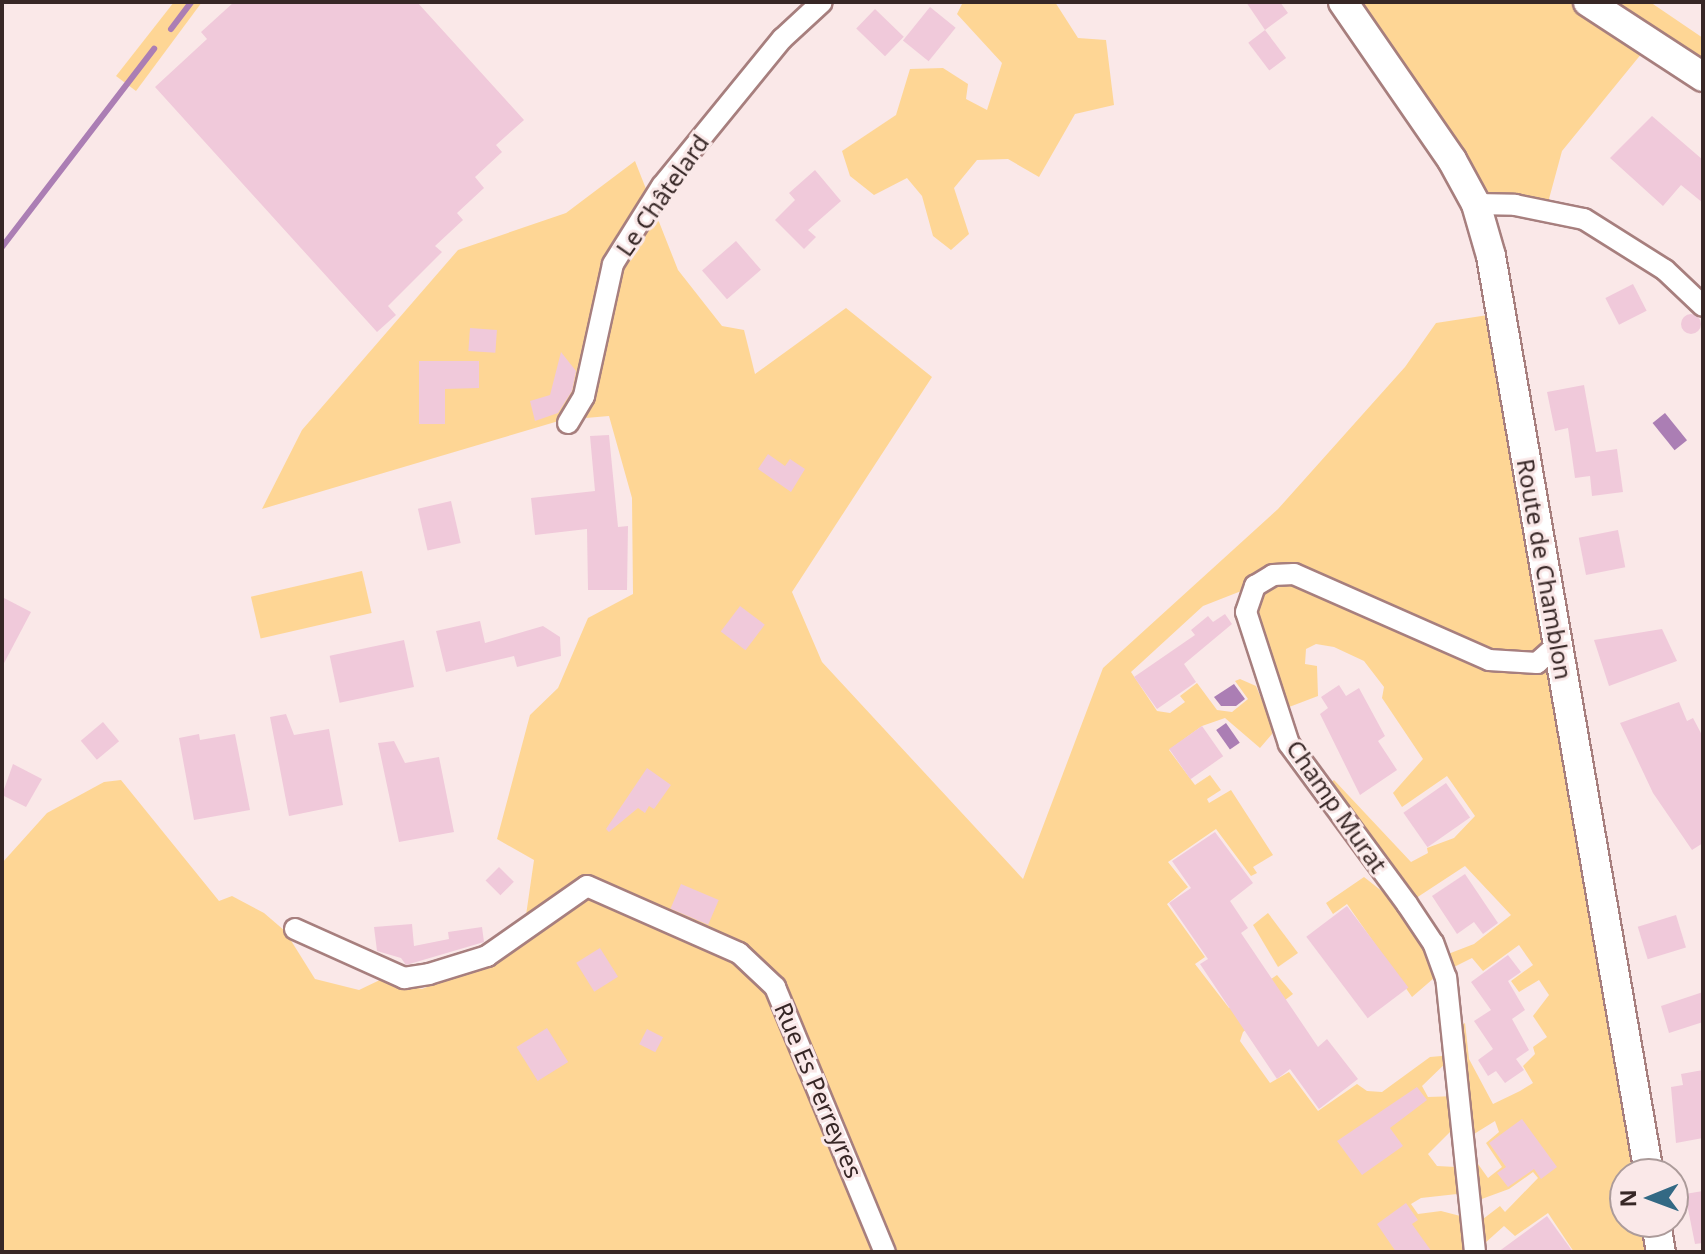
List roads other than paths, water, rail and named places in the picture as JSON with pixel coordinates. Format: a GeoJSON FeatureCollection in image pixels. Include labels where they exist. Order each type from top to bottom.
{"type":"FeatureCollection","features":[{"type":"Feature","properties":{"kind":"street","name":"Le Châtelard"},"geometry":{"type":"LineString","coordinates":[[568,423],[584,396],[613,264],[662,186],[782,39],[822,2]]}},
{"type":"Feature","properties":{"kind":"street","name":"Route de Chamblon"},"geometry":{"type":"LineString","coordinates":[[1343,2],[1445,148],[1476,204],[1491,256],[1646,1158]]}},
{"type":"Feature","properties":{"kind":"street"},"geometry":{"type":"LineString","coordinates":[[1588,2],[1703,77]]}},
{"type":"Feature","properties":{"kind":"street"},"geometry":{"type":"LineString","coordinates":[[1476,204],[1515,205],[1584,219],[1665,270],[1703,306]]}},
{"type":"Feature","properties":{"kind":"street","name":"Champ Murat"},"geometry":{"type":"LineString","coordinates":[[1475,1252],[1446,978],[1433,943],[1407,904],[1289,744],[1246,612],[1255,586],[1273,575],[1294,574],[1489,660],[1537,663],[1557,645]]}},
{"type":"Feature","properties":{"kind":"street","name":"Rue Es Perreyres"},"geometry":{"type":"LineString","coordinates":[[295,929],[404,978],[429,974],[487,956],[587,886],[739,953],[775,987],[885,1252]]}},
{"type":"Feature","properties":{"kind":"waterway"},"geometry":{"type":"LineString","coordinates":[[171,29],[191,2]]}},
{"type":"Feature","properties":{"kind":"waterway"},"geometry":{"type":"LineString","coordinates":[[2,247],[154,49]]}}]}
